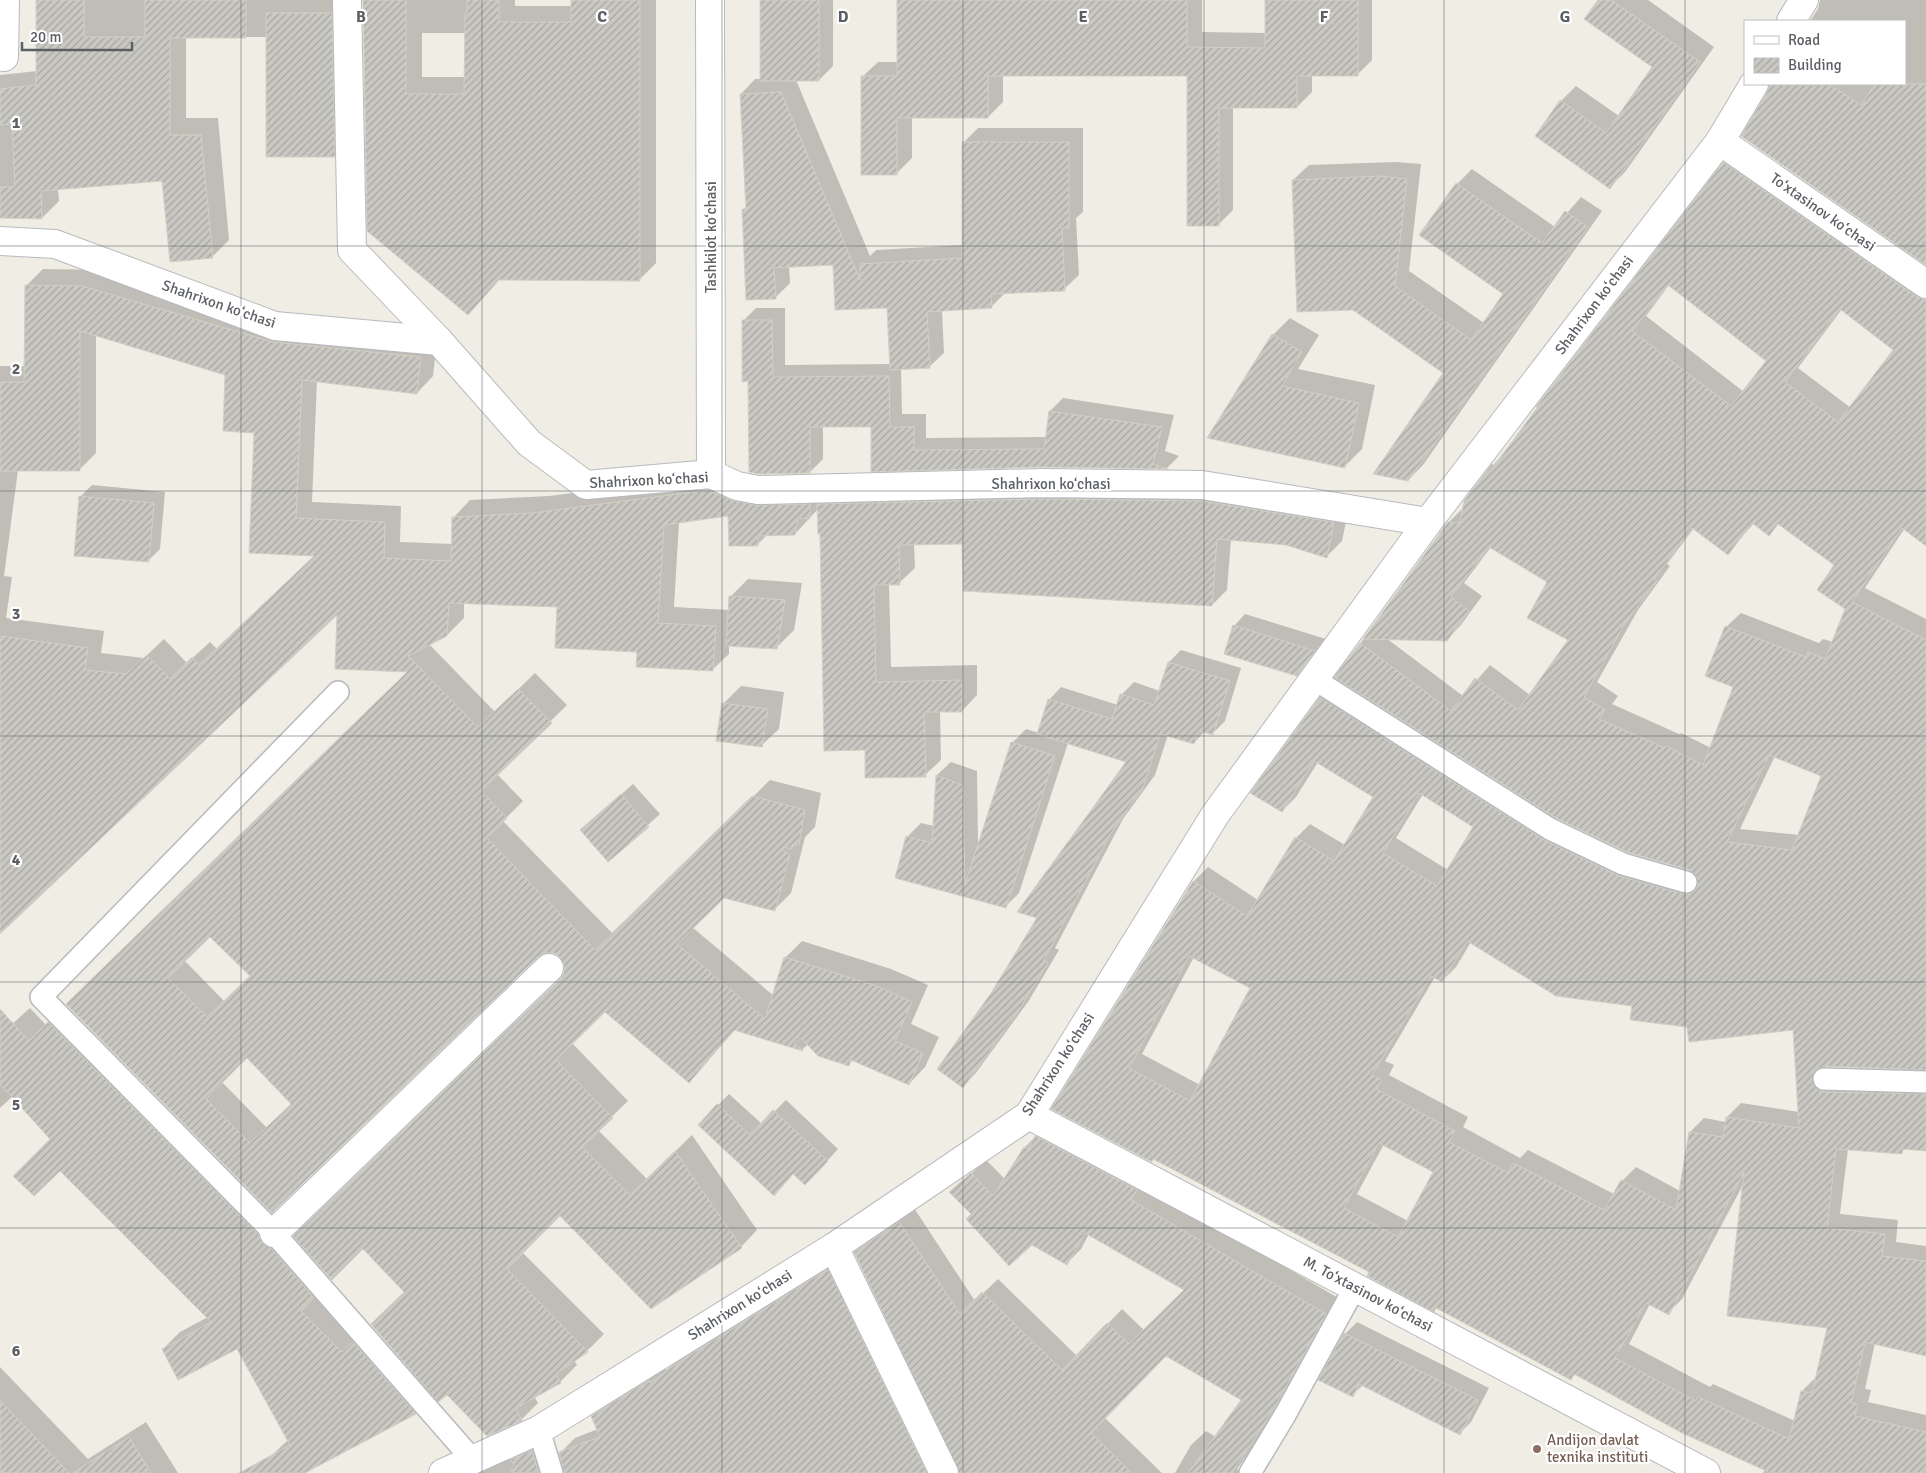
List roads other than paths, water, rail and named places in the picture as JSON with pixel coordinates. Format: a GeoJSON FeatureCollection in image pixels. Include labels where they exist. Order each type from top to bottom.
{"type":"FeatureCollection","features":[{"type":"Feature","properties":{"kind":"street"},"geometry":{"type":"LineString","coordinates":[[4,57],[5,0]]}},
{"type":"Feature","properties":{"kind":"street"},"geometry":{"type":"LineString","coordinates":[[347,0],[352,250],[438,341]]}},
{"type":"Feature","properties":{"kind":"street","name":"Tashkilot koʻchasi"},"geometry":{"type":"LineString","coordinates":[[710,0],[711,474]]}},
{"type":"Feature","properties":{"kind":"street"},"geometry":{"type":"LineString","coordinates":[[1792,20],[1804,0]]}},
{"type":"Feature","properties":{"kind":"street","name":"Shahrixon koʻchasi"},"geometry":{"type":"LineString","coordinates":[[443,1473],[539,1430],[834,1247],[1029,1115],[1215,815],[1428,522],[1720,141],[1753,85]]}},
{"type":"Feature","properties":{"kind":"street","name":"Toʻxtasinov koʻchasi"},"geometry":{"type":"LineString","coordinates":[[1720,141],[1926,284]]}},
{"type":"Feature","properties":{"kind":"street","name":"Shahrixon koʻchasi"},"geometry":{"type":"LineString","coordinates":[[0,241],[55,244],[275,326],[438,341],[529,443],[586,485],[711,474],[737,486],[758,490],[1043,483],[1202,485],[1428,522]]}},
{"type":"Feature","properties":{"kind":"street"},"geometry":{"type":"LineString","coordinates":[[274,1233],[549,968]]}},
{"type":"Feature","properties":{"kind":"street","name":"M. Toʻxtasinov koʻchasi"},"geometry":{"type":"LineString","coordinates":[[1029,1115],[1706,1473]]}},
{"type":"Feature","properties":{"kind":"street"},"geometry":{"type":"LineString","coordinates":[[834,1247],[944,1473]]}},
{"type":"Feature","properties":{"kind":"lane"},"geometry":{"type":"LineString","coordinates":[[1314,679],[1550,829],[1622,864],[1686,882]]}},
{"type":"Feature","properties":{"kind":"lane"},"geometry":{"type":"LineString","coordinates":[[338,692],[41,997],[274,1233],[472,1459]]}},
{"type":"Feature","properties":{"kind":"lane"},"geometry":{"type":"LineString","coordinates":[[1824,1079],[1926,1082]]}},
{"type":"Feature","properties":{"kind":"lane"},"geometry":{"type":"LineString","coordinates":[[1250,1473],[1285,1415],[1355,1287]]}},
{"type":"Feature","properties":{"kind":"lane"},"geometry":{"type":"LineString","coordinates":[[539,1430],[552,1473]]}},
{"type":"Feature","properties":{"kind":"place","name":"Andijon davlat texnika instituti"},"geometry":{"type":"Point","coordinates":[1537,1449]}}]}
